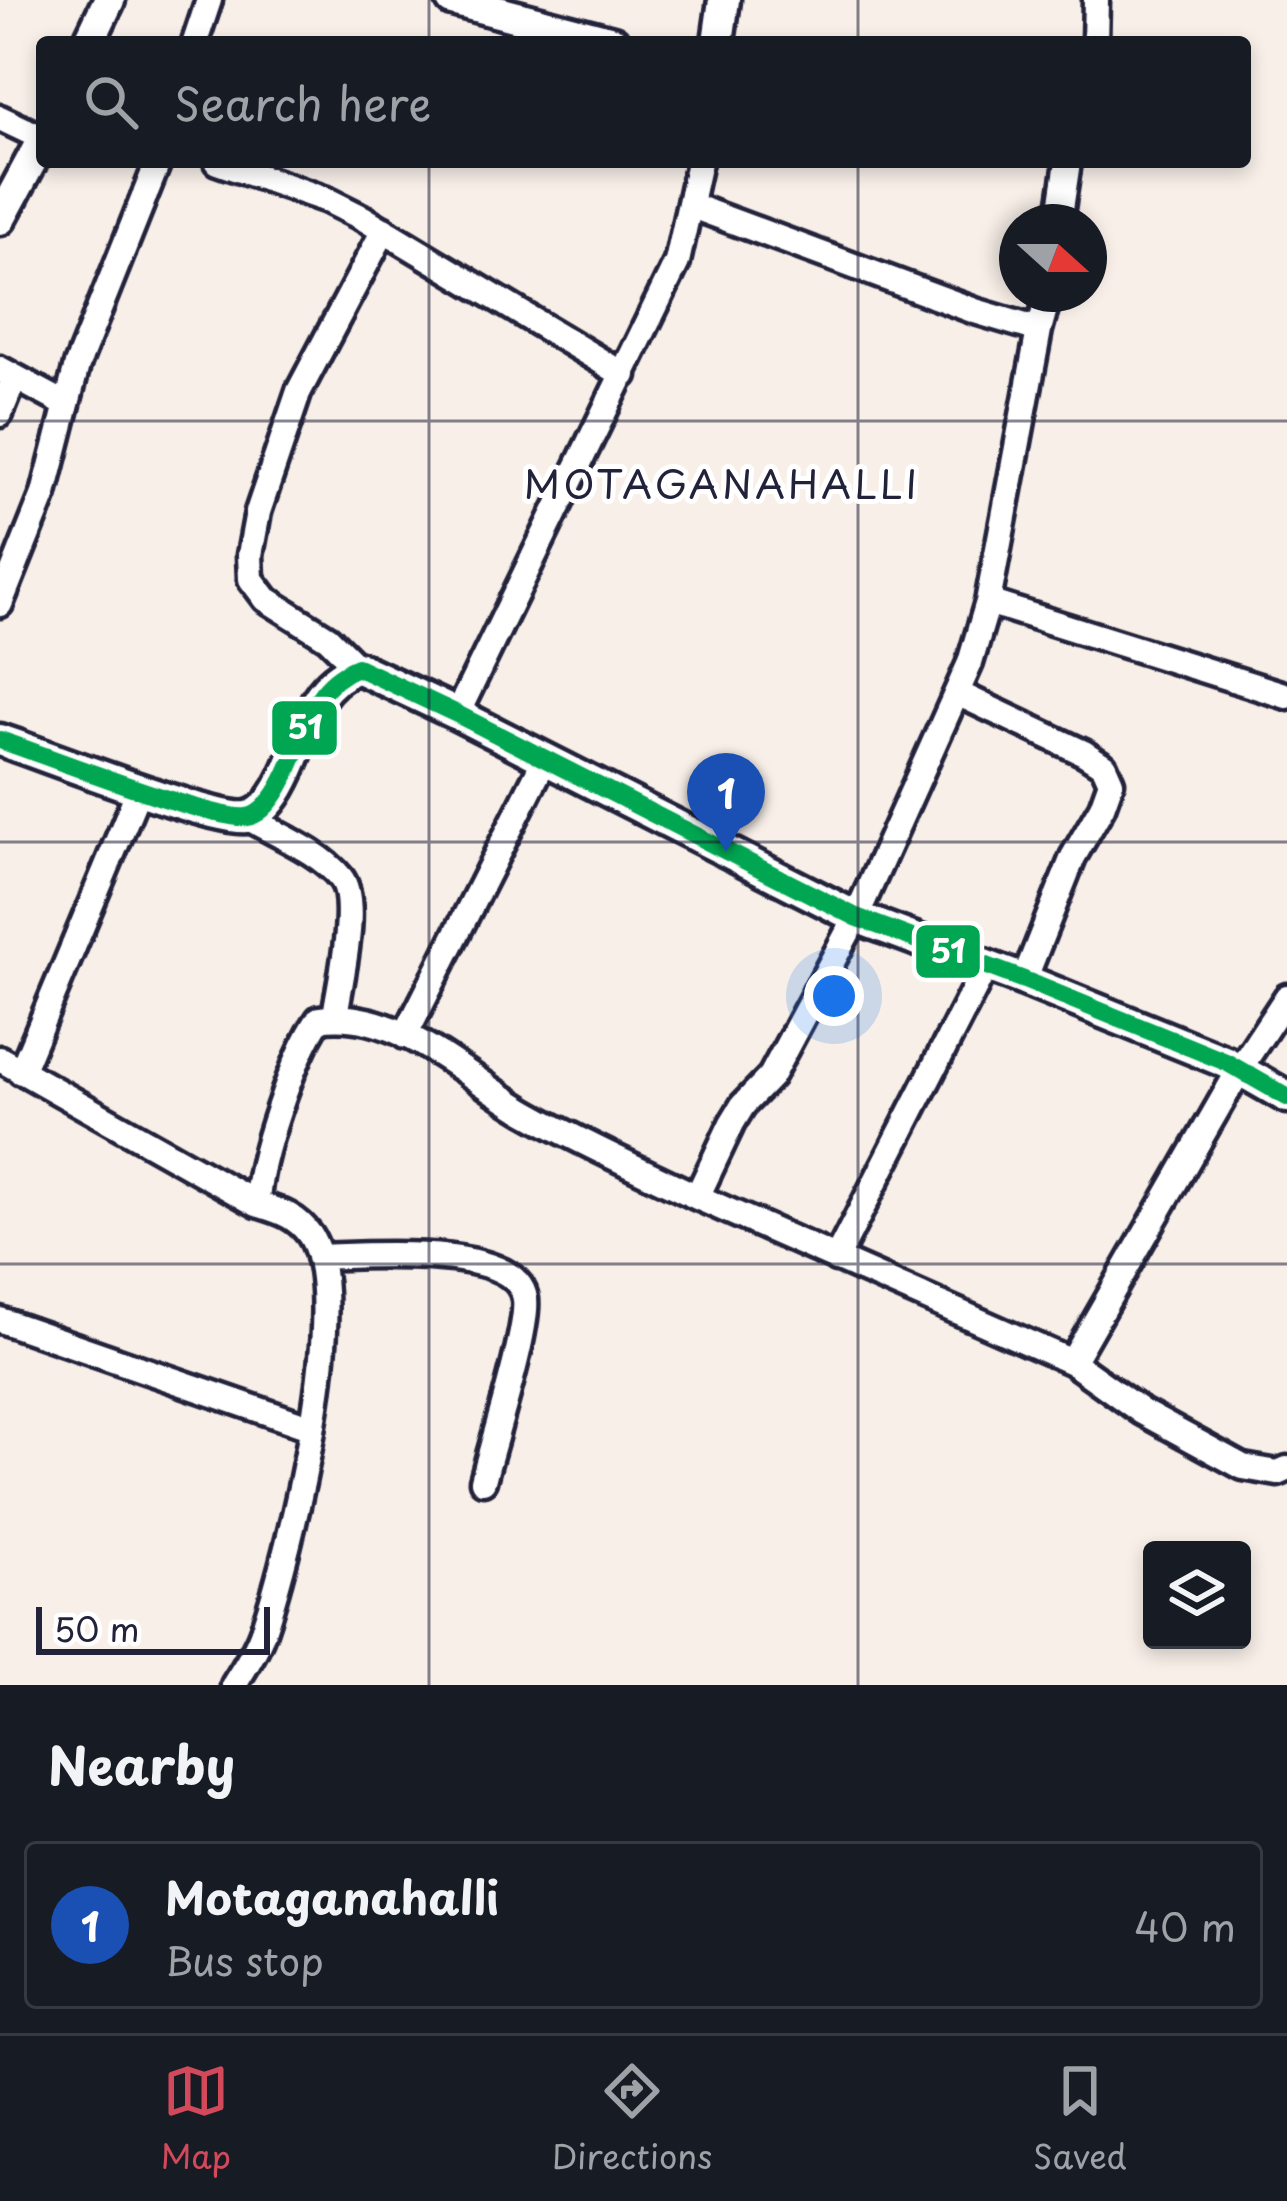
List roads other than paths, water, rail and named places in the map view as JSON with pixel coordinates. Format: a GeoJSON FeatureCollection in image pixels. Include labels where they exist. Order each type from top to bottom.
{"type":"FeatureCollection","features":[{"type":"Feature","properties":{"kind":"street"},"geometry":{"type":"LineString","coordinates":[[92,36],[109,0]]}},
{"type":"Feature","properties":{"kind":"street"},"geometry":{"type":"LineString","coordinates":[[197,36],[209,0]]}},
{"type":"Feature","properties":{"kind":"street"},"geometry":{"type":"LineString","coordinates":[[452,0],[590,36]]}},
{"type":"Feature","properties":{"kind":"street"},"geometry":{"type":"LineString","coordinates":[[719,36],[724,0]]}},
{"type":"Feature","properties":{"kind":"street"},"geometry":{"type":"LineString","coordinates":[[1095,36],[1096,0]]}},
{"type":"Feature","properties":{"kind":"street"},"geometry":{"type":"LineString","coordinates":[[0,118],[36,137]]}},
{"type":"Feature","properties":{"kind":"street"},"geometry":{"type":"LineString","coordinates":[[0,219],[36,151]]}},
{"type":"Feature","properties":{"kind":"street"},"geometry":{"type":"LineString","coordinates":[[0,604],[44,494],[65,404],[156,168]]}},
{"type":"Feature","properties":{"kind":"street"},"geometry":{"type":"LineString","coordinates":[[234,168],[327,200],[384,230],[624,375]]}},
{"type":"Feature","properties":{"kind":"street"},"geometry":{"type":"LineString","coordinates":[[457,714],[677,262],[698,168]]}},
{"type":"Feature","properties":{"kind":"street"},"geometry":{"type":"LineString","coordinates":[[1062,204],[1067,168]]}},
{"type":"Feature","properties":{"kind":"street"},"geometry":{"type":"LineString","coordinates":[[692,206],[1039,330]]}},
{"type":"Feature","properties":{"kind":"street"},"geometry":{"type":"LineString","coordinates":[[384,230],[299,391],[258,512],[251,579],[266,599],[328,638],[357,667],[856,917],[1024,980],[1240,1070],[1287,1096]]}},
{"type":"Feature","properties":{"kind":"street"},"geometry":{"type":"LineString","coordinates":[[697,1197],[732,1123],[771,1076],[856,917],[957,693],[988,602],[1044,312]]}},
{"type":"Feature","properties":{"kind":"street"},"geometry":{"type":"LineString","coordinates":[[0,415],[8,373],[65,404]]}},
{"type":"Feature","properties":{"kind":"street"},"geometry":{"type":"LineString","coordinates":[[988,602],[1287,696]]}},
{"type":"Feature","properties":{"kind":"street"},"geometry":{"type":"LineString","coordinates":[[247,817],[265,807],[293,760],[312,705],[334,676],[357,667]]}},
{"type":"Feature","properties":{"kind":"street"},"geometry":{"type":"LineString","coordinates":[[957,693],[1084,753],[1104,766],[1111,782],[1073,856],[1024,980]]}},
{"type":"Feature","properties":{"kind":"street"},"geometry":{"type":"LineString","coordinates":[[0,740],[201,808],[247,817],[312,855],[343,880],[350,901],[335,1016]]}},
{"type":"Feature","properties":{"kind":"street"},"geometry":{"type":"LineString","coordinates":[[405,1036],[545,759]]}},
{"type":"Feature","properties":{"kind":"street"},"geometry":{"type":"LineString","coordinates":[[140,788],[10,1065],[256,1204],[292,1215],[312,1238],[319,1257],[326,1277],[302,1498],[262,1634],[234,1685]]}},
{"type":"Feature","properties":{"kind":"street"},"geometry":{"type":"LineString","coordinates":[[836,1259],[986,966]]}},
{"type":"Feature","properties":{"kind":"street"},"geometry":{"type":"LineString","coordinates":[[1072,1362],[1287,997]]}},
{"type":"Feature","properties":{"kind":"street"},"geometry":{"type":"LineString","coordinates":[[256,1204],[257,1182],[306,1038],[319,1018],[373,1023],[436,1050],[484,1088],[537,1118],[697,1197],[1072,1362],[1142,1412],[1243,1467],[1278,1473],[1287,1469]]}},
{"type":"Feature","properties":{"kind":"street"},"geometry":{"type":"LineString","coordinates":[[319,1257],[444,1257],[500,1269],[516,1278],[525,1298],[520,1334],[483,1480]]}},
{"type":"Feature","properties":{"kind":"street"},"geometry":{"type":"LineString","coordinates":[[0,1320],[312,1428]]}},
{"type":"Feature","properties":{"kind":"place","name":"Motaganahalli"},"geometry":{"type":"Point","coordinates":[726,852]}},
{"type":"Feature","properties":{"kind":"district","name":"MOTAGANAHALLI"},"geometry":{"type":"Point","coordinates":[722,485]}}]}
